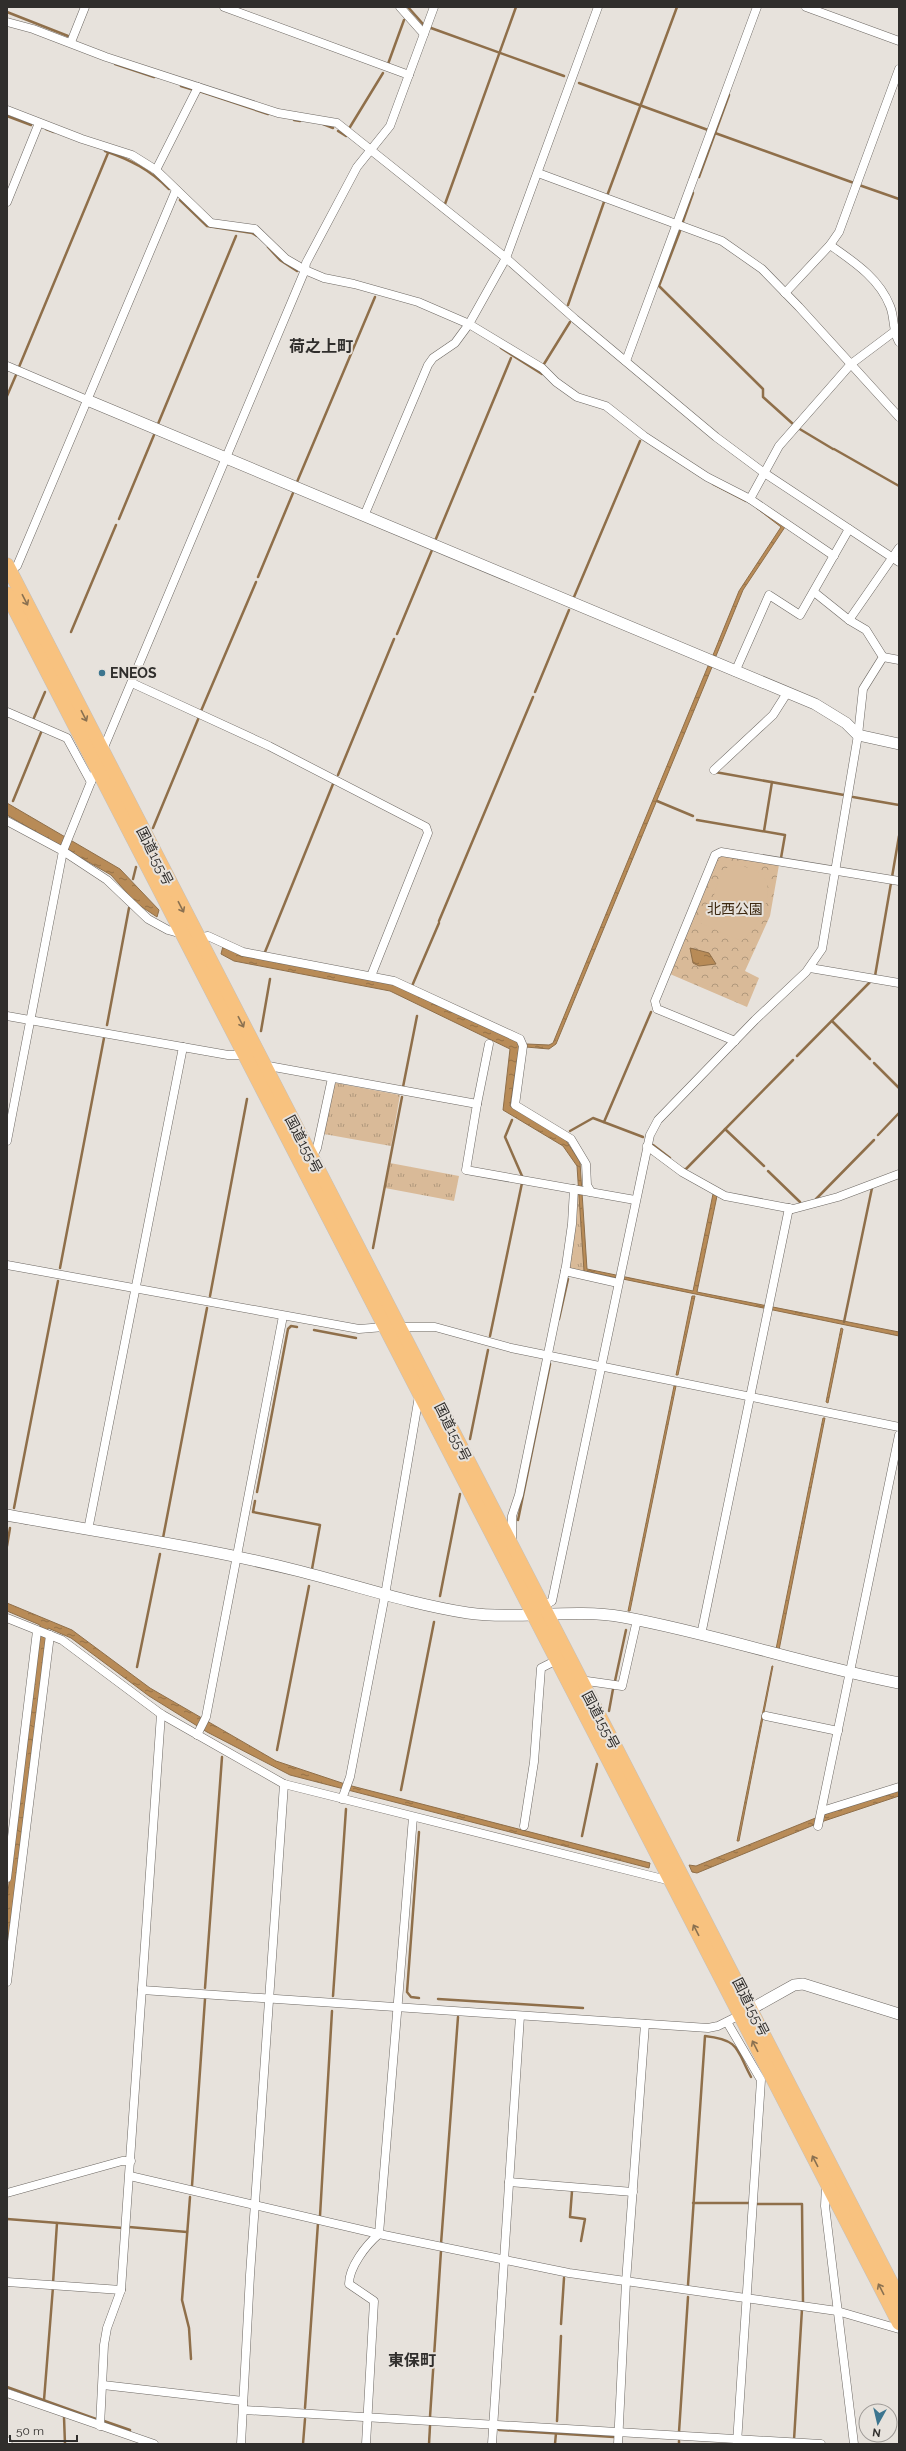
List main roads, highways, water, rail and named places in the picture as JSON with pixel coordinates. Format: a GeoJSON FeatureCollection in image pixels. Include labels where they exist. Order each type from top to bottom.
{"type":"FeatureCollection","features":[{"type":"Feature","properties":{"kind":"highway","name":"国道155号"},"geometry":{"type":"LineString","coordinates":[[8,570],[512,1546],[543,1613],[557,1660],[670,1881],[746,2012],[899,2298]]}},
{"type":"Feature","properties":{"kind":"highway","name":"国道155号"},"geometry":{"type":"LineString","coordinates":[[7,594],[419,1395],[580,1680],[746,2012],[826,2183],[899,2324]]}},
{"type":"Feature","properties":{"kind":"water"},"geometry":{"type":"Polygon","coordinates":[[[755,507],[785,527],[743,590],[716,656],[713,655],[739,591],[781,527],[755,507]]]}},
{"type":"Feature","properties":{"kind":"water"},"geometry":{"type":"Polygon","coordinates":[[[708,666],[712,667],[556,1044],[549,1049],[526,1047],[527,1044],[549,1045],[553,1043],[708,666]]]}},
{"type":"Feature","properties":{"kind":"water"},"geometry":{"type":"Polygon","coordinates":[[[7,803],[120,869],[159,910],[157,917],[136,903],[111,875],[7,815],[7,803]]]}},
{"type":"Feature","properties":{"kind":"water"},"geometry":{"type":"Polygon","coordinates":[[[223,946],[392,982],[520,1042],[510,1106],[565,1139],[580,1162],[587,1269],[693,1291],[713,1194],[717,1196],[697,1292],[899,1332],[899,1336],[584,1271],[577,1166],[563,1146],[503,1110],[510,1049],[390,991],[234,961],[221,954],[223,946]]]}},
{"type":"Feature","properties":{"kind":"water"},"geometry":{"type":"Polygon","coordinates":[[[690,948],[709,953],[716,964],[699,966],[693,963],[690,948]]]}},
{"type":"Feature","properties":{"kind":"water"},"geometry":{"type":"Polygon","coordinates":[[[692,1296],[695,1296],[678,1375],[676,1375],[692,1296]]]}},
{"type":"Feature","properties":{"kind":"water"},"geometry":{"type":"Polygon","coordinates":[[[841,1328],[843,1329],[828,1403],[826,1402],[841,1328]]]}},
{"type":"Feature","properties":{"kind":"water"},"geometry":{"type":"Polygon","coordinates":[[[674,1386],[676,1386],[630,1611],[628,1611],[674,1386]]]}},
{"type":"Feature","properties":{"kind":"water"},"geometry":{"type":"Polygon","coordinates":[[[823,1418],[825,1418],[779,1650],[776,1649],[823,1418]]]}},
{"type":"Feature","properties":{"kind":"water"},"geometry":{"type":"Polygon","coordinates":[[[7,1603],[72,1630],[150,1688],[276,1761],[348,1785],[650,1863],[649,1868],[290,1775],[207,1732],[149,1696],[71,1638],[48,1628],[7,1956],[7,1900],[40,1625],[7,1611],[7,1603]]]}},
{"type":"Feature","properties":{"kind":"water"},"geometry":{"type":"Polygon","coordinates":[[[772,1666],[739,1841],[737,1841],[772,1666]]]}},
{"type":"Feature","properties":{"kind":"water"},"geometry":{"type":"Polygon","coordinates":[[[899,1790],[899,1796],[821,1822],[697,1873],[692,1872],[689,1865],[696,1866],[823,1815],[899,1790]]]}},
{"type":"Feature","properties":{"kind":"waterway"},"geometry":{"type":"LineString","coordinates":[[408,7],[423,24]]}},
{"type":"Feature","properties":{"kind":"waterway"},"geometry":{"type":"LineString","coordinates":[[445,204],[516,7]]}},
{"type":"Feature","properties":{"kind":"waterway"},"geometry":{"type":"LineString","coordinates":[[607,196],[677,7]]}},
{"type":"Feature","properties":{"kind":"waterway"},"geometry":{"type":"LineString","coordinates":[[7,12],[68,36]]}},
{"type":"Feature","properties":{"kind":"waterway"},"geometry":{"type":"LineString","coordinates":[[388,64],[404,20]]}},
{"type":"Feature","properties":{"kind":"waterway"},"geometry":{"type":"LineString","coordinates":[[431,28],[564,76]]}},
{"type":"Feature","properties":{"kind":"waterway"},"geometry":{"type":"LineString","coordinates":[[115,64],[154,77]]}},
{"type":"Feature","properties":{"kind":"waterway"},"geometry":{"type":"LineString","coordinates":[[350,127],[383,73]]}},
{"type":"Feature","properties":{"kind":"waterway"},"geometry":{"type":"LineString","coordinates":[[579,83],[708,130]]}},
{"type":"Feature","properties":{"kind":"waterway"},"geometry":{"type":"LineString","coordinates":[[181,86],[194,90]]}},
{"type":"Feature","properties":{"kind":"waterway"},"geometry":{"type":"LineString","coordinates":[[199,91],[268,114]]}},
{"type":"Feature","properties":{"kind":"waterway"},"geometry":{"type":"LineString","coordinates":[[699,177],[729,95]]}},
{"type":"Feature","properties":{"kind":"waterway"},"geometry":{"type":"LineString","coordinates":[[7,116],[31,125]]}},
{"type":"Feature","properties":{"kind":"waterway"},"geometry":{"type":"LineString","coordinates":[[294,120],[300,121]]}},
{"type":"Feature","properties":{"kind":"waterway"},"geometry":{"type":"LineString","coordinates":[[323,124],[333,128]]}},
{"type":"Feature","properties":{"kind":"waterway"},"geometry":{"type":"LineString","coordinates":[[46,129],[54,132]]}},
{"type":"Feature","properties":{"kind":"waterway"},"geometry":{"type":"LineString","coordinates":[[338,131],[346,136]]}},
{"type":"Feature","properties":{"kind":"waterway"},"geometry":{"type":"LineString","coordinates":[[715,133],[854,183]]}},
{"type":"Feature","properties":{"kind":"waterway"},"geometry":{"type":"LineString","coordinates":[[105,151],[140,166],[155,176],[169,189]]}},
{"type":"Feature","properties":{"kind":"waterway"},"geometry":{"type":"LineString","coordinates":[[19,367],[108,153]]}},
{"type":"Feature","properties":{"kind":"waterway"},"geometry":{"type":"LineString","coordinates":[[859,185],[899,199]]}},
{"type":"Feature","properties":{"kind":"waterway"},"geometry":{"type":"LineString","coordinates":[[682,224],[693,193]]}},
{"type":"Feature","properties":{"kind":"waterway"},"geometry":{"type":"LineString","coordinates":[[180,200],[207,226],[252,233],[257,236]]}},
{"type":"Feature","properties":{"kind":"waterway"},"geometry":{"type":"LineString","coordinates":[[568,305],[604,202]]}},
{"type":"Feature","properties":{"kind":"waterway"},"geometry":{"type":"LineString","coordinates":[[680,231],[659,286],[763,389],[763,397],[793,424]]}},
{"type":"Feature","properties":{"kind":"waterway"},"geometry":{"type":"LineString","coordinates":[[158,424],[236,236]]}},
{"type":"Feature","properties":{"kind":"waterway"},"geometry":{"type":"LineString","coordinates":[[268,247],[280,260],[297,271]]}},
{"type":"Feature","properties":{"kind":"waterway"},"geometry":{"type":"LineString","coordinates":[[297,482],[375,297]]}},
{"type":"Feature","properties":{"kind":"waterway"},"geometry":{"type":"LineString","coordinates":[[544,364],[570,322]]}},
{"type":"Feature","properties":{"kind":"waterway"},"geometry":{"type":"LineString","coordinates":[[501,348],[542,374]]}},
{"type":"Feature","properties":{"kind":"waterway"},"geometry":{"type":"LineString","coordinates":[[435,541],[511,358]]}},
{"type":"Feature","properties":{"kind":"waterway"},"geometry":{"type":"LineString","coordinates":[[7,396],[16,375]]}},
{"type":"Feature","properties":{"kind":"waterway"},"geometry":{"type":"LineString","coordinates":[[798,428],[833,449]]}},
{"type":"Feature","properties":{"kind":"waterway"},"geometry":{"type":"LineString","coordinates":[[119,519],[154,435]]}},
{"type":"Feature","properties":{"kind":"waterway"},"geometry":{"type":"LineString","coordinates":[[574,597],[640,441]]}},
{"type":"Feature","properties":{"kind":"waterway"},"geometry":{"type":"LineString","coordinates":[[834,449],[899,486]]}},
{"type":"Feature","properties":{"kind":"waterway"},"geometry":{"type":"LineString","coordinates":[[713,484],[746,501]]}},
{"type":"Feature","properties":{"kind":"waterway"},"geometry":{"type":"LineString","coordinates":[[258,577],[293,493]]}},
{"type":"Feature","properties":{"kind":"waterway"},"geometry":{"type":"LineString","coordinates":[[71,632],[116,525]]}},
{"type":"Feature","properties":{"kind":"waterway"},"geometry":{"type":"LineString","coordinates":[[397,634],[432,550]]}},
{"type":"Feature","properties":{"kind":"waterway"},"geometry":{"type":"LineString","coordinates":[[201,711],[256,582]]}},
{"type":"Feature","properties":{"kind":"waterway"},"geometry":{"type":"LineString","coordinates":[[535,692],[569,610]]}},
{"type":"Feature","properties":{"kind":"waterway"},"geometry":{"type":"LineString","coordinates":[[338,775],[394,639]]}},
{"type":"Feature","properties":{"kind":"waterway"},"geometry":{"type":"LineString","coordinates":[[35,721],[33,720],[45,692]]}},
{"type":"Feature","properties":{"kind":"waterway"},"geometry":{"type":"LineString","coordinates":[[439,921],[533,697]]}},
{"type":"Feature","properties":{"kind":"waterway"},"geometry":{"type":"LineString","coordinates":[[153,828],[199,717]]}},
{"type":"Feature","properties":{"kind":"waterway"},"geometry":{"type":"LineString","coordinates":[[13,801],[42,730]]}},
{"type":"Feature","properties":{"kind":"waterway"},"geometry":{"type":"LineString","coordinates":[[715,772],[844,795]]}},
{"type":"Feature","properties":{"kind":"waterway"},"geometry":{"type":"LineString","coordinates":[[764,831],[772,782]]}},
{"type":"Feature","properties":{"kind":"waterway"},"geometry":{"type":"LineString","coordinates":[[265,952],[333,784]]}},
{"type":"Feature","properties":{"kind":"waterway"},"geometry":{"type":"LineString","coordinates":[[853,797],[899,805]]}},
{"type":"Feature","properties":{"kind":"waterway"},"geometry":{"type":"LineString","coordinates":[[657,801],[693,816]]}},
{"type":"Feature","properties":{"kind":"waterway"},"geometry":{"type":"LineString","coordinates":[[697,820],[785,835],[781,858]]}},
{"type":"Feature","properties":{"kind":"waterway"},"geometry":{"type":"LineString","coordinates":[[892,877],[899,836]]}},
{"type":"Feature","properties":{"kind":"waterway"},"geometry":{"type":"LineString","coordinates":[[133,879],[136,867]]}},
{"type":"Feature","properties":{"kind":"waterway"},"geometry":{"type":"LineString","coordinates":[[875,976],[891,883]]}},
{"type":"Feature","properties":{"kind":"waterway"},"geometry":{"type":"LineString","coordinates":[[107,1025],[129,908]]}},
{"type":"Feature","properties":{"kind":"waterway"},"geometry":{"type":"LineString","coordinates":[[412,986],[439,923]]}},
{"type":"Feature","properties":{"kind":"waterway"},"geometry":{"type":"LineString","coordinates":[[261,1031],[270,979]]}},
{"type":"Feature","properties":{"kind":"waterway"},"geometry":{"type":"LineString","coordinates":[[797,1056],[871,981]]}},
{"type":"Feature","properties":{"kind":"waterway"},"geometry":{"type":"LineString","coordinates":[[604,1122],[651,1012]]}},
{"type":"Feature","properties":{"kind":"waterway"},"geometry":{"type":"LineString","coordinates":[[403,1087],[417,1016]]}},
{"type":"Feature","properties":{"kind":"waterway"},"geometry":{"type":"LineString","coordinates":[[832,1021],[870,1059]]}},
{"type":"Feature","properties":{"kind":"waterway"},"geometry":{"type":"LineString","coordinates":[[60,1268],[104,1038]]}},
{"type":"Feature","properties":{"kind":"waterway"},"geometry":{"type":"LineString","coordinates":[[684,1169],[685,1170],[793,1060]]}},
{"type":"Feature","properties":{"kind":"waterway"},"geometry":{"type":"LineString","coordinates":[[874,1063],[899,1088]]}},
{"type":"Feature","properties":{"kind":"waterway"},"geometry":{"type":"LineString","coordinates":[[373,1248],[402,1097]]}},
{"type":"Feature","properties":{"kind":"waterway"},"geometry":{"type":"LineString","coordinates":[[210,1296],[247,1099]]}},
{"type":"Feature","properties":{"kind":"waterway"},"geometry":{"type":"LineString","coordinates":[[878,1135],[899,1113]]}},
{"type":"Feature","properties":{"kind":"waterway"},"geometry":{"type":"LineString","coordinates":[[570,1131],[593,1118],[643,1137]]}},
{"type":"Feature","properties":{"kind":"waterway"},"geometry":{"type":"LineString","coordinates":[[512,1120],[505,1137],[522,1176]]}},
{"type":"Feature","properties":{"kind":"waterway"},"geometry":{"type":"LineString","coordinates":[[725,1129],[764,1166]]}},
{"type":"Feature","properties":{"kind":"waterway"},"geometry":{"type":"LineString","coordinates":[[816,1199],[874,1140]]}},
{"type":"Feature","properties":{"kind":"waterway"},"geometry":{"type":"LineString","coordinates":[[653,1145],[670,1158]]}},
{"type":"Feature","properties":{"kind":"waterway"},"geometry":{"type":"LineString","coordinates":[[768,1171],[800,1202]]}},
{"type":"Feature","properties":{"kind":"waterway"},"geometry":{"type":"LineString","coordinates":[[490,1336],[522,1183]]}},
{"type":"Feature","properties":{"kind":"waterway"},"geometry":{"type":"LineString","coordinates":[[844,1322],[872,1188]]}},
{"type":"Feature","properties":{"kind":"waterway"},"geometry":{"type":"LineString","coordinates":[[559,1319],[568,1279]]}},
{"type":"Feature","properties":{"kind":"waterway"},"geometry":{"type":"LineString","coordinates":[[14,1508],[58,1281]]}},
{"type":"Feature","properties":{"kind":"waterway"},"geometry":{"type":"LineString","coordinates":[[163,1538],[207,1308]]}},
{"type":"Feature","properties":{"kind":"waterway"},"geometry":{"type":"LineString","coordinates":[[257,1492],[288,1329],[291,1326],[297,1327]]}},
{"type":"Feature","properties":{"kind":"waterway"},"geometry":{"type":"LineString","coordinates":[[314,1330],[356,1338]]}},
{"type":"Feature","properties":{"kind":"waterway"},"geometry":{"type":"LineString","coordinates":[[470,1439],[488,1350]]}},
{"type":"Feature","properties":{"kind":"waterway"},"geometry":{"type":"LineString","coordinates":[[518,1520],[550,1364]]}},
{"type":"Feature","properties":{"kind":"waterway"},"geometry":{"type":"LineString","coordinates":[[440,1596],[460,1494]]}},
{"type":"Feature","properties":{"kind":"waterway"},"geometry":{"type":"LineString","coordinates":[[255,1501],[253,1512],[320,1525],[312,1569]]}},
{"type":"Feature","properties":{"kind":"waterway"},"geometry":{"type":"LineString","coordinates":[[7,1546],[10,1528]]}},
{"type":"Feature","properties":{"kind":"waterway"},"geometry":{"type":"LineString","coordinates":[[137,1667],[160,1554]]}},
{"type":"Feature","properties":{"kind":"waterway"},"geometry":{"type":"LineString","coordinates":[[277,1750],[309,1586]]}},
{"type":"Feature","properties":{"kind":"waterway"},"geometry":{"type":"LineString","coordinates":[[401,1790],[434,1622]]}},
{"type":"Feature","properties":{"kind":"waterway"},"geometry":{"type":"LineString","coordinates":[[615,1681],[626,1630]]}},
{"type":"Feature","properties":{"kind":"waterway"},"geometry":{"type":"LineString","coordinates":[[609,1711],[613,1689]]}},
{"type":"Feature","properties":{"kind":"waterway"},"geometry":{"type":"LineString","coordinates":[[205,1988],[222,1757]]}},
{"type":"Feature","properties":{"kind":"waterway"},"geometry":{"type":"LineString","coordinates":[[582,1836],[597,1764]]}},
{"type":"Feature","properties":{"kind":"waterway"},"geometry":{"type":"LineString","coordinates":[[333,1996],[346,1809]]}},
{"type":"Feature","properties":{"kind":"waterway"},"geometry":{"type":"LineString","coordinates":[[419,1832],[407,1992],[411,1997],[419,1998]]}},
{"type":"Feature","properties":{"kind":"waterway"},"geometry":{"type":"LineString","coordinates":[[192,2186],[205,1999]]}},
{"type":"Feature","properties":{"kind":"waterway"},"geometry":{"type":"LineString","coordinates":[[438,1999],[583,2008]]}},
{"type":"Feature","properties":{"kind":"waterway"},"geometry":{"type":"LineString","coordinates":[[320,2216],[332,2011]]}},
{"type":"Feature","properties":{"kind":"waterway"},"geometry":{"type":"LineString","coordinates":[[441,2244],[458,2017]]}},
{"type":"Feature","properties":{"kind":"waterway"},"geometry":{"type":"LineString","coordinates":[[688,2285],[705,2036],[725,2040],[731,2043],[739,2053],[751,2077]]}},
{"type":"Feature","properties":{"kind":"waterway"},"geometry":{"type":"LineString","coordinates":[[572,2191],[570,2217],[585,2219],[581,2241]]}},
{"type":"Feature","properties":{"kind":"waterway"},"geometry":{"type":"LineString","coordinates":[[190,2197],[182,2300],[189,2328],[191,2359]]}},
{"type":"Feature","properties":{"kind":"waterway"},"geometry":{"type":"LineString","coordinates":[[693,2203],[750,2203]]}},
{"type":"Feature","properties":{"kind":"waterway"},"geometry":{"type":"LineString","coordinates":[[756,2204],[802,2204],[803,2303]]}},
{"type":"Feature","properties":{"kind":"waterway"},"geometry":{"type":"LineString","coordinates":[[7,2219],[123,2228]]}},
{"type":"Feature","properties":{"kind":"waterway"},"geometry":{"type":"LineString","coordinates":[[53,2283],[57,2223]]}},
{"type":"Feature","properties":{"kind":"waterway"},"geometry":{"type":"LineString","coordinates":[[305,2408],[318,2223]]}},
{"type":"Feature","properties":{"kind":"waterway"},"geometry":{"type":"LineString","coordinates":[[129,2227],[187,2232]]}},
{"type":"Feature","properties":{"kind":"waterway"},"geometry":{"type":"LineString","coordinates":[[430,2417],[441,2251]]}},
{"type":"Feature","properties":{"kind":"waterway"},"geometry":{"type":"LineString","coordinates":[[561,2324],[564,2278]]}},
{"type":"Feature","properties":{"kind":"waterway"},"geometry":{"type":"LineString","coordinates":[[44,2400],[53,2287]]}},
{"type":"Feature","properties":{"kind":"waterway"},"geometry":{"type":"LineString","coordinates":[[679,2432],[688,2297]]}},
{"type":"Feature","properties":{"kind":"waterway"},"geometry":{"type":"LineString","coordinates":[[794,2440],[802,2309]]}},
{"type":"Feature","properties":{"kind":"waterway"},"geometry":{"type":"LineString","coordinates":[[557,2421],[561,2336]]}},
{"type":"Feature","properties":{"kind":"waterway"},"geometry":{"type":"LineString","coordinates":[[7,2387],[96,2419]]}},
{"type":"Feature","properties":{"kind":"waterway"},"geometry":{"type":"LineString","coordinates":[[64,2417],[65,2444]]}},
{"type":"Feature","properties":{"kind":"waterway"},"geometry":{"type":"LineString","coordinates":[[303,2444],[305,2419]]}},
{"type":"Feature","properties":{"kind":"waterway"},"geometry":{"type":"LineString","coordinates":[[104,2421],[130,2430]]}},
{"type":"Feature","properties":{"kind":"waterway"},"geometry":{"type":"LineString","coordinates":[[429,2444],[430,2426]]}},
{"type":"Feature","properties":{"kind":"waterway"},"geometry":{"type":"LineString","coordinates":[[499,2430],[614,2437]]}},
{"type":"Feature","properties":{"kind":"waterway"},"geometry":{"type":"LineString","coordinates":[[555,2444],[556,2433]]}},
{"type":"Feature","properties":{"kind":"place","name":"ENEOS"},"geometry":{"type":"Point","coordinates":[102,673]}},
{"type":"Feature","properties":{"kind":"district","name":"荷之上町"},"geometry":{"type":"Point","coordinates":[321,346]}},
{"type":"Feature","properties":{"kind":"district","name":"東保町"},"geometry":{"type":"Point","coordinates":[412,2360]}},
{"type":"Feature","properties":{"kind":"park label","name":"北西公園"},"geometry":{"type":"Point","coordinates":[735,909]}}]}
